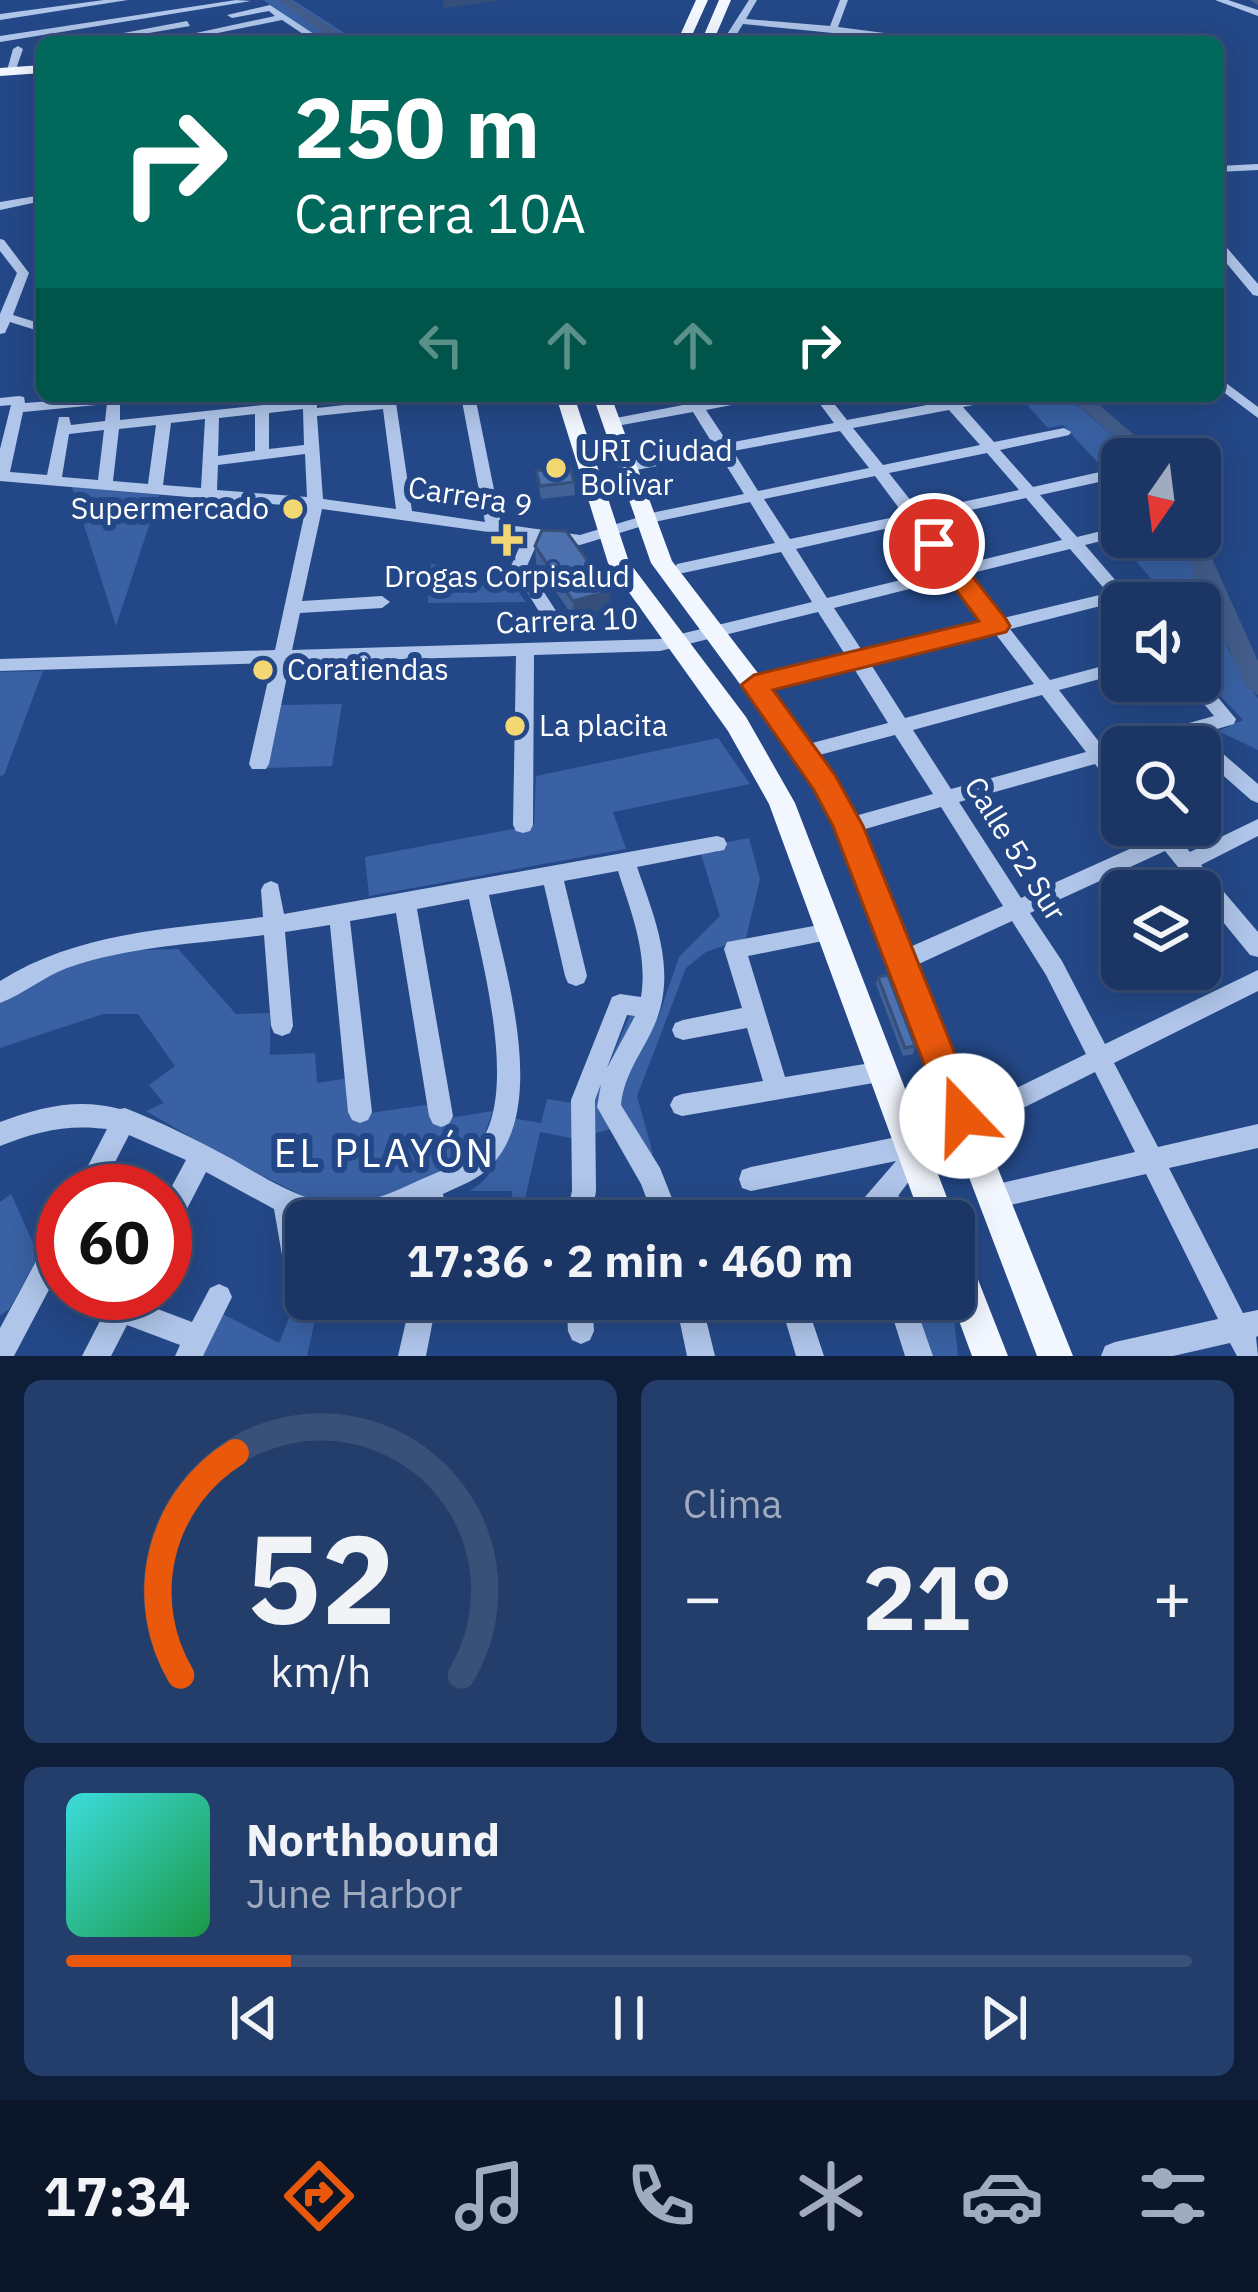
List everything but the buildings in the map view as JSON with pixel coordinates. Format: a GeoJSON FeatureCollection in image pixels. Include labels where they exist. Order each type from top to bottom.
{"type":"FeatureCollection","features":[{"type":"Feature","properties":{"kind":"main road"},"geometry":{"type":"LineString","coordinates":[[691,0],[685,14],[717,20]]}},
{"type":"Feature","properties":{"kind":"main road"},"geometry":{"type":"LineString","coordinates":[[686,36],[702,0]]}},
{"type":"Feature","properties":{"kind":"main road"},"geometry":{"type":"LineString","coordinates":[[710,36],[724,0]]}},
{"type":"Feature","properties":{"kind":"main road"},"geometry":{"type":"LineString","coordinates":[[5,72],[36,69]]}},
{"type":"Feature","properties":{"kind":"main road"},"geometry":{"type":"LineString","coordinates":[[568,402],[619,563],[766,770],[931,1200]]}},
{"type":"Feature","properties":{"kind":"main road"},"geometry":{"type":"LineString","coordinates":[[604,402],[662,562],[804,752],[848,826],[1055,1356]]}},
{"type":"Feature","properties":{"kind":"main road"},"geometry":{"type":"LineString","coordinates":[[975,1315],[991,1356]]}},
{"type":"Feature","properties":{"kind":"street"},"geometry":{"type":"LineString","coordinates":[[0,28],[187,0]]}},
{"type":"Feature","properties":{"kind":"street"},"geometry":{"type":"LineString","coordinates":[[731,36],[753,0]]}},
{"type":"Feature","properties":{"kind":"street"},"geometry":{"type":"LineString","coordinates":[[833,29],[844,0]]}},
{"type":"Feature","properties":{"kind":"street"},"geometry":{"type":"LineString","coordinates":[[1219,0],[1258,14]]}},
{"type":"Feature","properties":{"kind":"street"},"geometry":{"type":"LineString","coordinates":[[0,41],[58,18],[134,7],[248,1]]}},
{"type":"Feature","properties":{"kind":"street"},"geometry":{"type":"LineString","coordinates":[[161,36],[265,4],[312,36]]}},
{"type":"Feature","properties":{"kind":"street"},"geometry":{"type":"LineString","coordinates":[[134,7],[149,36]]}},
{"type":"Feature","properties":{"kind":"street"},"geometry":{"type":"LineString","coordinates":[[0,15],[21,12],[138,36]]}},
{"type":"Feature","properties":{"kind":"street"},"geometry":{"type":"LineString","coordinates":[[172,36],[283,17]]}},
{"type":"Feature","properties":{"kind":"street"},"geometry":{"type":"LineString","coordinates":[[742,21],[895,36]]}},
{"type":"Feature","properties":{"kind":"street"},"geometry":{"type":"LineString","coordinates":[[229,28],[237,36]]}},
{"type":"Feature","properties":{"kind":"street"},"geometry":{"type":"LineString","coordinates":[[243,36],[273,30]]}},
{"type":"Feature","properties":{"kind":"street"},"geometry":{"type":"LineString","coordinates":[[0,41],[36,46]]}},
{"type":"Feature","properties":{"kind":"street"},"geometry":{"type":"LineString","coordinates":[[5,72],[18,49]]}},
{"type":"Feature","properties":{"kind":"street"},"geometry":{"type":"LineString","coordinates":[[1224,169],[1258,167]]}},
{"type":"Feature","properties":{"kind":"street"},"geometry":{"type":"LineString","coordinates":[[0,206],[36,199]]}},
{"type":"Feature","properties":{"kind":"street"},"geometry":{"type":"LineString","coordinates":[[0,243],[23,273]]}},
{"type":"Feature","properties":{"kind":"street"},"geometry":{"type":"LineString","coordinates":[[1224,252],[1258,292]]}},
{"type":"Feature","properties":{"kind":"street"},"geometry":{"type":"LineString","coordinates":[[0,268],[23,273]]}},
{"type":"Feature","properties":{"kind":"street"},"geometry":{"type":"LineString","coordinates":[[23,273],[5,316],[36,326]]}},
{"type":"Feature","properties":{"kind":"street"},"geometry":{"type":"LineString","coordinates":[[1224,386],[1258,414]]}},
{"type":"Feature","properties":{"kind":"street"},"geometry":{"type":"LineString","coordinates":[[0,401],[80,402]]}},
{"type":"Feature","properties":{"kind":"street"},"geometry":{"type":"LineString","coordinates":[[105,482],[115,402]]}},
{"type":"Feature","properties":{"kind":"street"},"geometry":{"type":"LineString","coordinates":[[63,430],[349,402]]}},
{"type":"Feature","properties":{"kind":"street"},"geometry":{"type":"LineString","coordinates":[[388,402],[404,513]]}},
{"type":"Feature","properties":{"kind":"street"},"geometry":{"type":"LineString","coordinates":[[469,402],[494,527]]}},
{"type":"Feature","properties":{"kind":"street"},"geometry":{"type":"LineString","coordinates":[[611,423],[693,402]]}},
{"type":"Feature","properties":{"kind":"street","name":"Calle 52 Sur"},"geometry":{"type":"LineString","coordinates":[[693,402],[1018,908],[1247,1325],[1251,1356]]}},
{"type":"Feature","properties":{"kind":"street"},"geometry":{"type":"LineString","coordinates":[[826,402],[1101,760]]}},
{"type":"Feature","properties":{"kind":"street"},"geometry":{"type":"LineString","coordinates":[[626,467],[942,402]]}},
{"type":"Feature","properties":{"kind":"street"},"geometry":{"type":"LineString","coordinates":[[952,402],[1108,582]]}},
{"type":"Feature","properties":{"kind":"street"},"geometry":{"type":"LineString","coordinates":[[54,480],[68,403]]}},
{"type":"Feature","properties":{"kind":"street"},"geometry":{"type":"LineString","coordinates":[[0,476],[18,404]]}},
{"type":"Feature","properties":{"kind":"street"},"geometry":{"type":"LineString","coordinates":[[259,764],[315,503],[310,404]]}},
{"type":"Feature","properties":{"kind":"street"},"geometry":{"type":"LineString","coordinates":[[262,409],[262,454]]}},
{"type":"Feature","properties":{"kind":"street"},"geometry":{"type":"LineString","coordinates":[[209,492],[212,414]]}},
{"type":"Feature","properties":{"kind":"street"},"geometry":{"type":"LineString","coordinates":[[155,487],[164,419]]}},
{"type":"Feature","properties":{"kind":"street","name":"Carrera 9"},"geometry":{"type":"LineString","coordinates":[[0,476],[315,503],[580,540],[645,520],[1064,432]]}},
{"type":"Feature","properties":{"kind":"street"},"geometry":{"type":"LineString","coordinates":[[210,460],[312,449]]}},
{"type":"Feature","properties":{"kind":"street"},"geometry":{"type":"LineString","coordinates":[[683,568],[1101,477]]}},
{"type":"Feature","properties":{"kind":"street"},"geometry":{"type":"LineString","coordinates":[[533,534],[519,566],[549,614]]}},
{"type":"Feature","properties":{"kind":"street","name":"Carrera 10"},"geometry":{"type":"LineString","coordinates":[[0,665],[525,650],[676,641],[1101,536]]}},
{"type":"Feature","properties":{"kind":"street"},"geometry":{"type":"LineString","coordinates":[[292,608],[382,602]]}},
{"type":"Feature","properties":{"kind":"street"},"geometry":{"type":"LineString","coordinates":[[754,685],[1101,604]]}},
{"type":"Feature","properties":{"kind":"street"},"geometry":{"type":"LineString","coordinates":[[523,825],[525,650]]}},
{"type":"Feature","properties":{"kind":"street"},"geometry":{"type":"LineString","coordinates":[[804,752],[1101,672]]}},
{"type":"Feature","properties":{"kind":"street"},"geometry":{"type":"LineString","coordinates":[[1202,726],[1227,719],[1212,702]]}},
{"type":"Feature","properties":{"kind":"street"},"geometry":{"type":"LineString","coordinates":[[848,826],[1101,754]]}},
{"type":"Feature","properties":{"kind":"street"},"geometry":{"type":"LineString","coordinates":[[1221,763],[1258,795]]}},
{"type":"Feature","properties":{"kind":"street"},"geometry":{"type":"LineString","coordinates":[[1187,863],[1258,827]]}},
{"type":"Feature","properties":{"kind":"street"},"geometry":{"type":"LineString","coordinates":[[0,993],[67,957],[274,925],[717,844]]}},
{"type":"Feature","properties":{"kind":"street"},"geometry":{"type":"LineString","coordinates":[[902,961],[1137,846]]}},
{"type":"Feature","properties":{"kind":"street"},"geometry":{"type":"LineString","coordinates":[[1173,846],[1258,948]]}},
{"type":"Feature","properties":{"kind":"street"},"geometry":{"type":"LineString","coordinates":[[625,861],[655,965],[650,1008],[615,1071],[609,1107],[660,1200]]}},
{"type":"Feature","properties":{"kind":"street"},"geometry":{"type":"LineString","coordinates":[[552,874],[576,976]]}},
{"type":"Feature","properties":{"kind":"street"},"geometry":{"type":"LineString","coordinates":[[399,1200],[485,1155],[502,1130],[511,1082],[477,888]]}},
{"type":"Feature","properties":{"kind":"street"},"geometry":{"type":"LineString","coordinates":[[272,890],[282,1026]]}},
{"type":"Feature","properties":{"kind":"street"},"geometry":{"type":"LineString","coordinates":[[405,901],[440,1115]]}},
{"type":"Feature","properties":{"kind":"street"},"geometry":{"type":"LineString","coordinates":[[339,913],[360,1112]]}},
{"type":"Feature","properties":{"kind":"street"},"geometry":{"type":"LineString","coordinates":[[777,1089],[735,949],[830,932]]}},
{"type":"Feature","properties":{"kind":"street"},"geometry":{"type":"LineString","coordinates":[[965,1124],[1258,980]]}},
{"type":"Feature","properties":{"kind":"street"},"geometry":{"type":"LineString","coordinates":[[582,1200],[583,1100],[620,1004],[650,1008]]}},
{"type":"Feature","properties":{"kind":"street"},"geometry":{"type":"LineString","coordinates":[[683,1030],[755,1016]]}},
{"type":"Feature","properties":{"kind":"street"},"geometry":{"type":"LineString","coordinates":[[682,1105],[883,1072]]}},
{"type":"Feature","properties":{"kind":"street"},"geometry":{"type":"LineString","coordinates":[[0,1134],[37,1117],[70,1112],[125,1120],[285,1201]]}},
{"type":"Feature","properties":{"kind":"street"},"geometry":{"type":"LineString","coordinates":[[101,1164],[125,1120]]}},
{"type":"Feature","properties":{"kind":"street"},"geometry":{"type":"LineString","coordinates":[[993,1197],[1258,1136]]}},
{"type":"Feature","properties":{"kind":"street"},"geometry":{"type":"LineString","coordinates":[[751,1179],[913,1152]]}},
{"type":"Feature","properties":{"kind":"street"},"geometry":{"type":"LineString","coordinates":[[879,1200],[913,1152]]}},
{"type":"Feature","properties":{"kind":"street"},"geometry":{"type":"LineString","coordinates":[[192,1174],[201,1157]]}},
{"type":"Feature","properties":{"kind":"street"},"geometry":{"type":"LineString","coordinates":[[430,1187],[432,1200]]}},
{"type":"Feature","properties":{"kind":"street"},"geometry":{"type":"LineString","coordinates":[[154,1320],[193,1347],[219,1297]]}},
{"type":"Feature","properties":{"kind":"street"},"geometry":{"type":"LineString","coordinates":[[0,1355],[36,1305]]}},
{"type":"Feature","properties":{"kind":"street"},"geometry":{"type":"LineString","coordinates":[[96,1356],[116,1320]]}},
{"type":"Feature","properties":{"kind":"street"},"geometry":{"type":"LineString","coordinates":[[412,1356],[420,1320]]}},
{"type":"Feature","properties":{"kind":"street"},"geometry":{"type":"LineString","coordinates":[[580,1320],[581,1331]]}},
{"type":"Feature","properties":{"kind":"street"},"geometry":{"type":"LineString","coordinates":[[693,1320],[701,1356]]}},
{"type":"Feature","properties":{"kind":"street"},"geometry":{"type":"LineString","coordinates":[[799,1320],[810,1356]]}},
{"type":"Feature","properties":{"kind":"street"},"geometry":{"type":"LineString","coordinates":[[907,1320],[919,1356]]}},
{"type":"Feature","properties":{"kind":"street"},"geometry":{"type":"LineString","coordinates":[[963,1320],[968,1356]]}},
{"type":"Feature","properties":{"kind":"street"},"geometry":{"type":"LineString","coordinates":[[1115,1356],[1247,1325]]}},
{"type":"Feature","properties":{"kind":"shaded area"},"geometry":{"type":"Polygon","coordinates":[[[263,0],[293,0],[350,36],[316,36],[263,0]]]}},
{"type":"Feature","properties":{"kind":"shaded area"},"geometry":{"type":"Polygon","coordinates":[[[1024,402],[1074,402],[1116,438],[1101,438],[1101,466],[1063,425],[1048,428],[1024,402]]]}},
{"type":"Feature","properties":{"kind":"shaded area"},"geometry":{"type":"Polygon","coordinates":[[[72,487],[159,495],[116,626],[72,487]]]}},
{"type":"Feature","properties":{"kind":"shaded area"},"geometry":{"type":"Polygon","coordinates":[[[1191,558],[1201,582],[1150,582],[1136,561],[1191,558]]]}},
{"type":"Feature","properties":{"kind":"shaded area"},"geometry":{"type":"Polygon","coordinates":[[[431,564],[504,572],[526,602],[428,603],[431,564]]]}},
{"type":"Feature","properties":{"kind":"shaded area"},"geometry":{"type":"Polygon","coordinates":[[[1221,632],[1258,699],[1258,750],[1221,732],[1243,720],[1221,696],[1221,632]]]}},
{"type":"Feature","properties":{"kind":"shaded area"},"geometry":{"type":"Polygon","coordinates":[[[43,671],[4,775],[0,776],[0,672],[43,671]]]}},
{"type":"Feature","properties":{"kind":"shaded area"},"geometry":{"type":"Polygon","coordinates":[[[342,704],[332,766],[266,768],[280,705],[342,704]]]}},
{"type":"Feature","properties":{"kind":"shaded area"},"geometry":{"type":"Polygon","coordinates":[[[718,738],[750,784],[613,812],[626,849],[369,896],[365,857],[534,825],[536,776],[718,738]]]}},
{"type":"Feature","properties":{"kind":"shaded area"},"geometry":{"type":"Polygon","coordinates":[[[749,838],[760,879],[746,938],[706,952],[686,968],[637,1096],[653,1154],[647,1156],[627,1124],[576,1139],[540,1132],[525,1200],[511,1200],[512,1191],[469,1191],[492,1169],[512,1118],[541,1123],[547,1099],[591,1106],[629,1017],[637,1013],[658,1018],[679,957],[720,916],[701,854],[718,852],[717,844],[749,838]]]}},
{"type":"Feature","properties":{"kind":"shaded area"},"geometry":{"type":"Polygon","coordinates":[[[178,949],[236,1014],[270,1013],[270,1055],[315,1053],[317,1083],[349,1078],[356,1115],[432,1104],[436,1120],[493,1111],[478,1152],[388,1200],[311,1200],[146,1111],[164,1103],[149,1085],[175,1066],[138,1014],[103,1014],[0,1048],[0,1002],[84,961],[124,952],[178,949]]]}},
{"type":"Feature","properties":{"kind":"shaded area"},"geometry":{"type":"Polygon","coordinates":[[[11,1194],[36,1249],[36,1261],[9,1309],[0,1316],[0,1202],[11,1194]]]}},
{"type":"Feature","properties":{"kind":"shaded area"},"geometry":{"type":"Polygon","coordinates":[[[219,1312],[279,1343],[288,1320],[315,1320],[307,1356],[196,1356],[219,1312]]]}},
{"type":"Feature","properties":{"kind":"shaded area"},"geometry":{"type":"Polygon","coordinates":[[[912,1320],[954,1320],[958,1356],[926,1356],[912,1320]]]}},
{"type":"Feature","properties":{"kind":"waterway"},"geometry":{"type":"LineString","coordinates":[[283,0],[337,36]]}},
{"type":"Feature","properties":{"kind":"waterway"},"geometry":{"type":"LineString","coordinates":[[1084,402],[1127,438]]}},
{"type":"Feature","properties":{"kind":"waterway"},"geometry":{"type":"LineString","coordinates":[[1200,558],[1258,686]]}},
{"type":"Feature","properties":{"kind":"place","name":"URI Ciudad Bolivar"},"geometry":{"type":"Point","coordinates":[556,468]}},
{"type":"Feature","properties":{"kind":"place","name":"Supermercado"},"geometry":{"type":"Point","coordinates":[293,509]}},
{"type":"Feature","properties":{"kind":"place","name":"Drogas Corpisalud"},"geometry":{"type":"Point","coordinates":[507,540]}},
{"type":"Feature","properties":{"kind":"place","name":"Coratiendas"},"geometry":{"type":"Point","coordinates":[263,670]}},
{"type":"Feature","properties":{"kind":"place","name":"La placita"},"geometry":{"type":"Point","coordinates":[515,726]}},
{"type":"Feature","properties":{"kind":"district","name":"EL PLAYÓN"},"geometry":{"type":"Point","coordinates":[385,1153]}},
{"type":"Feature","properties":{"kind":"route"},"geometry":{"type":"LineString","coordinates":[[934,544],[997,626],[754,685],[825,783],[848,826],[962,1116]]}}]}
